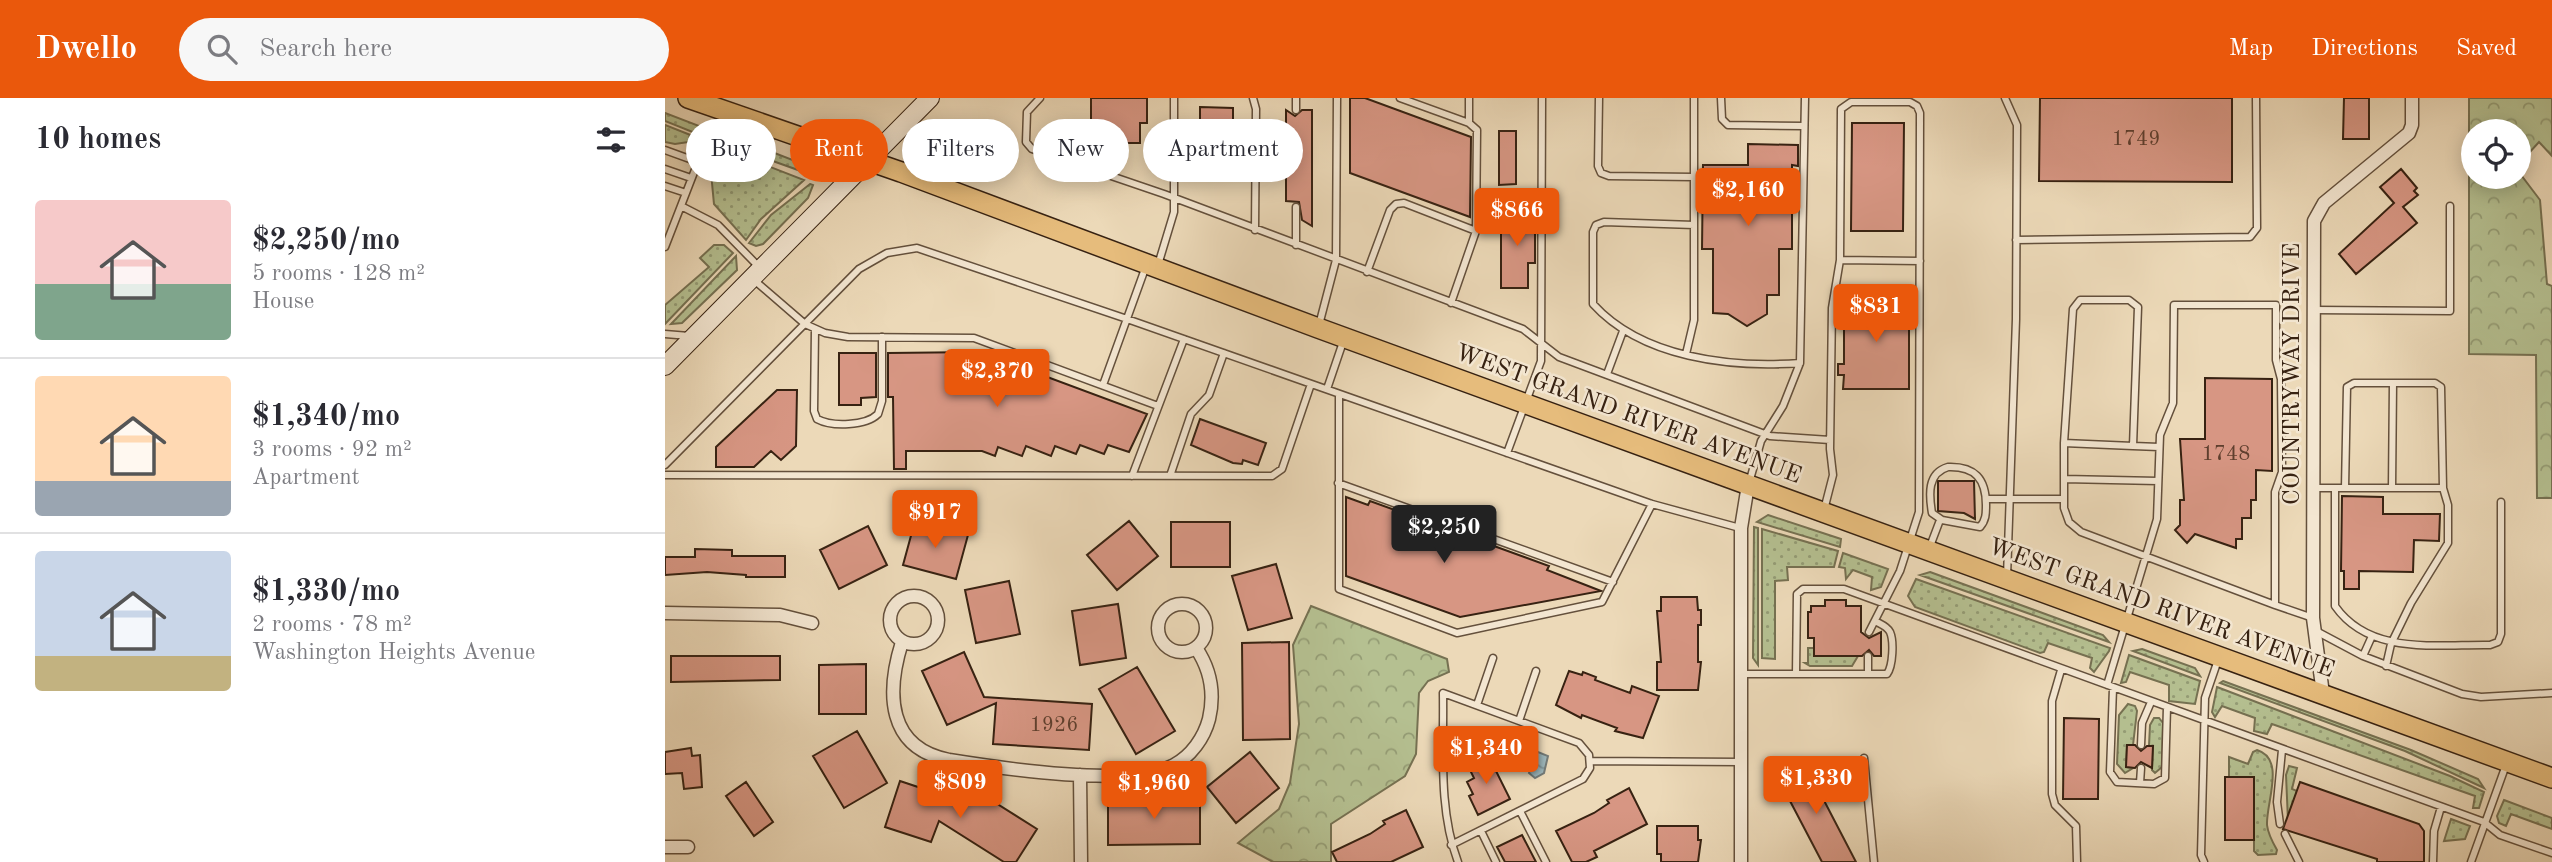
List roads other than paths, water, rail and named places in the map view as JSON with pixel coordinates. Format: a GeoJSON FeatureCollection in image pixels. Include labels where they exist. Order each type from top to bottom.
{"type":"FeatureCollection","features":[{"type":"Feature","properties":{"kind":"main road","name":"WEST GRAND RIVER AVENUE"},"geometry":{"type":"LineString","coordinates":[[688,98],[790,134]]}},
{"type":"Feature","properties":{"kind":"main road","name":"WEST GRAND RIVER AVENUE"},"geometry":{"type":"LineString","coordinates":[[888,169],[2552,778]]}},
{"type":"Feature","properties":{"kind":"street"},"geometry":{"type":"LineString","coordinates":[[888,140],[930,98]]}},
{"type":"Feature","properties":{"kind":"street","name":"COUNTRYWAY DRIVE"},"geometry":{"type":"LineString","coordinates":[[2323,694],[2314,624],[2313,232],[2317,211],[2403,140],[2412,125],[2412,98]]}},
{"type":"Feature","properties":{"kind":"street"},"geometry":{"type":"LineString","coordinates":[[665,366],[847,182]]}},
{"type":"Feature","properties":{"kind":"street"},"geometry":{"type":"LineString","coordinates":[[1741,862],[1741,528],[1748,485]]}},
{"type":"Feature","properties":{"kind":"street"},"geometry":{"type":"LineString","coordinates":[[665,613],[780,615],[812,623]]}},
{"type":"Feature","properties":{"kind":"street"},"geometry":{"type":"LineString","coordinates":[[902,642],[896,667],[894,701],[899,724],[911,744],[931,755],[949,760],[1080,775],[1132,774],[1172,766],[1194,748],[1205,730],[1212,699],[1210,675],[1196,648]]}},
{"type":"Feature","properties":{"kind":"street"},"geometry":{"type":"LineString","coordinates":[[1080,775],[1081,862]]}},
{"type":"Feature","properties":{"kind":"street"},"geometry":{"type":"LineString","coordinates":[[665,847],[688,847]]}},
{"type":"Feature","properties":{"kind":"lane"},"geometry":{"type":"LineString","coordinates":[[1040,98],[1027,112],[1025,138],[1030,147],[1523,329],[1559,357],[1765,434],[1781,438],[1830,440]]}},
{"type":"Feature","properties":{"kind":"lane"},"geometry":{"type":"LineString","coordinates":[[1103,385],[1127,319],[1172,222],[1174,98]]}},
{"type":"Feature","properties":{"kind":"lane"},"geometry":{"type":"LineString","coordinates":[[1252,98],[1256,109],[1255,230]]}},
{"type":"Feature","properties":{"kind":"lane"},"geometry":{"type":"LineString","coordinates":[[1296,98],[1296,110]]}},
{"type":"Feature","properties":{"kind":"lane"},"geometry":{"type":"LineString","coordinates":[[1318,328],[1336,260],[1337,98]]}},
{"type":"Feature","properties":{"kind":"lane"},"geometry":{"type":"LineString","coordinates":[[1400,98],[1469,123],[1477,130],[1479,138],[1476,231],[1451,303]]}},
{"type":"Feature","properties":{"kind":"lane"},"geometry":{"type":"LineString","coordinates":[[1469,98],[1469,123]]}},
{"type":"Feature","properties":{"kind":"lane"},"geometry":{"type":"LineString","coordinates":[[1507,453],[1540,369],[1542,98]]}},
{"type":"Feature","properties":{"kind":"lane"},"geometry":{"type":"LineString","coordinates":[[1599,98],[1598,166],[1601,173],[1609,176],[1694,177]]}},
{"type":"Feature","properties":{"kind":"lane"},"geometry":{"type":"LineString","coordinates":[[1686,354],[1694,320],[1694,98]]}},
{"type":"Feature","properties":{"kind":"lane"},"geometry":{"type":"LineString","coordinates":[[1721,98],[1722,119],[1728,125],[1804,126]]}},
{"type":"Feature","properties":{"kind":"lane"},"geometry":{"type":"LineString","coordinates":[[1748,485],[1765,434],[1783,406],[1800,363],[1805,98]]}},
{"type":"Feature","properties":{"kind":"lane"},"geometry":{"type":"LineString","coordinates":[[2005,98],[2017,125],[2007,579]]}},
{"type":"Feature","properties":{"kind":"lane"},"geometry":{"type":"LineString","coordinates":[[2016,240],[2250,237],[2257,228],[2256,98]]}},
{"type":"Feature","properties":{"kind":"lane"},"geometry":{"type":"LineString","coordinates":[[1824,512],[1833,482],[1830,440],[1832,301],[1840,260],[1841,109],[1851,102],[1914,103],[1920,113],[1920,547]]}},
{"type":"Feature","properties":{"kind":"lane"},"geometry":{"type":"LineString","coordinates":[[734,119],[737,116]]}},
{"type":"Feature","properties":{"kind":"lane"},"geometry":{"type":"LineString","coordinates":[[665,150],[686,158]]}},
{"type":"Feature","properties":{"kind":"lane"},"geometry":{"type":"LineString","coordinates":[[665,169],[686,176]]}},
{"type":"Feature","properties":{"kind":"lane"},"geometry":{"type":"LineString","coordinates":[[666,243],[689,182]]}},
{"type":"Feature","properties":{"kind":"lane"},"geometry":{"type":"LineString","coordinates":[[665,186],[685,193]]}},
{"type":"Feature","properties":{"kind":"lane"},"geometry":{"type":"LineString","coordinates":[[1367,272],[1390,210],[1396,204],[1404,204],[1476,231]]}},
{"type":"Feature","properties":{"kind":"lane"},"geometry":{"type":"LineString","coordinates":[[681,206],[718,225],[757,274],[805,324],[815,329],[836,336],[974,338],[1158,406]]}},
{"type":"Feature","properties":{"kind":"lane"},"geometry":{"type":"LineString","coordinates":[[2314,310],[2450,311],[2451,206]]}},
{"type":"Feature","properties":{"kind":"lane"},"geometry":{"type":"LineString","coordinates":[[1296,207],[1296,245]]}},
{"type":"Feature","properties":{"kind":"lane"},"geometry":{"type":"LineString","coordinates":[[1694,225],[1604,222],[1594,228],[1591,301],[1623,331],[1686,354],[1742,363],[1800,363]]}},
{"type":"Feature","properties":{"kind":"lane"},"geometry":{"type":"LineString","coordinates":[[665,465],[859,269],[887,253],[907,248],[927,250],[1652,504],[1741,528]]}},
{"type":"Feature","properties":{"kind":"lane"},"geometry":{"type":"LineString","coordinates":[[1840,260],[1920,261]]}},
{"type":"Feature","properties":{"kind":"lane"},"geometry":{"type":"LineString","coordinates":[[2133,446],[2138,307],[2133,301],[2084,299],[2074,305],[2064,443],[2066,515],[2081,532],[2275,605],[2314,624],[2363,656],[2471,696],[2552,693]]}},
{"type":"Feature","properties":{"kind":"lane"},"geometry":{"type":"LineString","coordinates":[[2167,707],[2165,778],[2159,783],[2120,783],[2111,776],[2110,687],[2157,519],[2160,435],[2173,403],[2174,305],[2277,305],[2276,360],[2281,379],[2282,472],[2275,492],[2275,605]]}},
{"type":"Feature","properties":{"kind":"lane"},"geometry":{"type":"LineString","coordinates":[[815,329],[815,415],[824,422],[860,422],[876,416],[882,405],[882,337]]}},
{"type":"Feature","properties":{"kind":"lane"},"geometry":{"type":"LineString","coordinates":[[1607,374],[1623,331]]}},
{"type":"Feature","properties":{"kind":"lane"},"geometry":{"type":"LineString","coordinates":[[665,334],[694,337]]}},
{"type":"Feature","properties":{"kind":"lane"},"geometry":{"type":"LineString","coordinates":[[1327,389],[1345,338]]}},
{"type":"Feature","properties":{"kind":"lane"},"geometry":{"type":"LineString","coordinates":[[1132,476],[1184,339]]}},
{"type":"Feature","properties":{"kind":"lane"},"geometry":{"type":"LineString","coordinates":[[1170,476],[1191,414],[1209,395],[1224,353]]}},
{"type":"Feature","properties":{"kind":"lane"},"geometry":{"type":"LineString","coordinates":[[2344,488],[2347,387],[2354,383],[2435,383],[2442,390],[2443,488],[2448,509],[2447,547],[2411,603],[2391,644],[2386,666]]}},
{"type":"Feature","properties":{"kind":"lane"},"geometry":{"type":"LineString","coordinates":[[2392,488],[2393,383]]}},
{"type":"Feature","properties":{"kind":"lane"},"geometry":{"type":"LineString","coordinates":[[665,475],[1278,474],[1311,384]]}},
{"type":"Feature","properties":{"kind":"lane"},"geometry":{"type":"LineString","coordinates":[[1339,394],[1338,587],[1342,592],[1356,598],[1457,633],[1597,604],[1604,600],[1652,504]]}},
{"type":"Feature","properties":{"kind":"lane"},"geometry":{"type":"LineString","coordinates":[[2064,443],[2159,447]]}},
{"type":"Feature","properties":{"kind":"lane"},"geometry":{"type":"LineString","coordinates":[[1959,467],[1973,471],[1982,481],[1986,499],[1985,519],[1980,527],[1940,520],[1931,510],[1932,480],[1940,469],[1959,467]]}},
{"type":"Feature","properties":{"kind":"lane"},"geometry":{"type":"LineString","coordinates":[[2064,479],[2158,481]]}},
{"type":"Feature","properties":{"kind":"lane"},"geometry":{"type":"LineString","coordinates":[[1338,483],[1613,582]]}},
{"type":"Feature","properties":{"kind":"lane"},"geometry":{"type":"LineString","coordinates":[[2314,488],[2443,488]]}},
{"type":"Feature","properties":{"kind":"lane"},"geometry":{"type":"LineString","coordinates":[[2335,488],[2334,602],[2339,611],[2372,636],[2391,644],[2490,645],[2498,642],[2501,634],[2501,502]]}},
{"type":"Feature","properties":{"kind":"lane"},"geometry":{"type":"LineString","coordinates":[[1986,499],[2064,499]]}},
{"type":"Feature","properties":{"kind":"lane"},"geometry":{"type":"LineString","coordinates":[[1869,632],[1920,547],[1940,520]]}},
{"type":"Feature","properties":{"kind":"lane"},"geometry":{"type":"LineString","coordinates":[[1796,674],[1796,596],[1800,590],[1841,589],[2484,822],[2500,835],[2552,853]]}},
{"type":"Feature","properties":{"kind":"lane"},"geometry":{"type":"LineString","coordinates":[[1741,674],[1887,674],[1891,667],[1890,632],[1875,621]]}},
{"type":"Feature","properties":{"kind":"lane"},"geometry":{"type":"LineString","coordinates":[[2363,656],[2372,636]]}},
{"type":"Feature","properties":{"kind":"lane"},"geometry":{"type":"LineString","coordinates":[[1868,656],[1868,674]]}},
{"type":"Feature","properties":{"kind":"lane"},"geometry":{"type":"LineString","coordinates":[[1477,705],[1493,657]]}},
{"type":"Feature","properties":{"kind":"lane"},"geometry":{"type":"LineString","coordinates":[[2204,862],[2204,720],[2207,690],[2220,657]]}},
{"type":"Feature","properties":{"kind":"lane"},"geometry":{"type":"LineString","coordinates":[[2061,670],[2052,701],[2052,794],[2055,805],[2076,826],[2077,862]]}},
{"type":"Feature","properties":{"kind":"lane"},"geometry":{"type":"LineString","coordinates":[[1519,721],[1536,671]]}},
{"type":"Feature","properties":{"kind":"lane"},"geometry":{"type":"LineString","coordinates":[[1451,845],[1583,779],[1590,761],[1587,751],[1579,743],[1443,693],[1444,792],[1451,845],[1458,862]]}},
{"type":"Feature","properties":{"kind":"lane"},"geometry":{"type":"LineString","coordinates":[[2141,746],[2142,723],[2151,702]]}},
{"type":"Feature","properties":{"kind":"lane"},"geometry":{"type":"LineString","coordinates":[[2280,824],[2277,802],[2283,750]]}},
{"type":"Feature","properties":{"kind":"lane"},"geometry":{"type":"LineString","coordinates":[[1864,758],[1874,862]]}},
{"type":"Feature","properties":{"kind":"lane"},"geometry":{"type":"LineString","coordinates":[[1590,761],[1741,762]]}},
{"type":"Feature","properties":{"kind":"lane"},"geometry":{"type":"LineString","coordinates":[[2471,862],[2507,762]]}},
{"type":"Feature","properties":{"kind":"lane"},"geometry":{"type":"LineString","coordinates":[[2140,783],[2141,768]]}},
{"type":"Feature","properties":{"kind":"lane"},"geometry":{"type":"LineString","coordinates":[[2433,862],[2434,831],[2441,807]]}},
{"type":"Feature","properties":{"kind":"lane"},"geometry":{"type":"LineString","coordinates":[[1520,811],[1546,862]]}},
{"type":"Feature","properties":{"kind":"lane"},"geometry":{"type":"LineString","coordinates":[[1481,831],[1496,862]]}},
{"type":"Feature","properties":{"kind":"lane"},"geometry":{"type":"LineString","coordinates":[[2285,834],[2299,862]]}},
{"type":"Feature","properties":{"kind":"water"},"geometry":{"type":"Polygon","coordinates":[[[1523,746],[1548,756],[1544,773],[1535,778],[1529,773],[1532,765],[1519,757],[1523,746]]]}}]}
